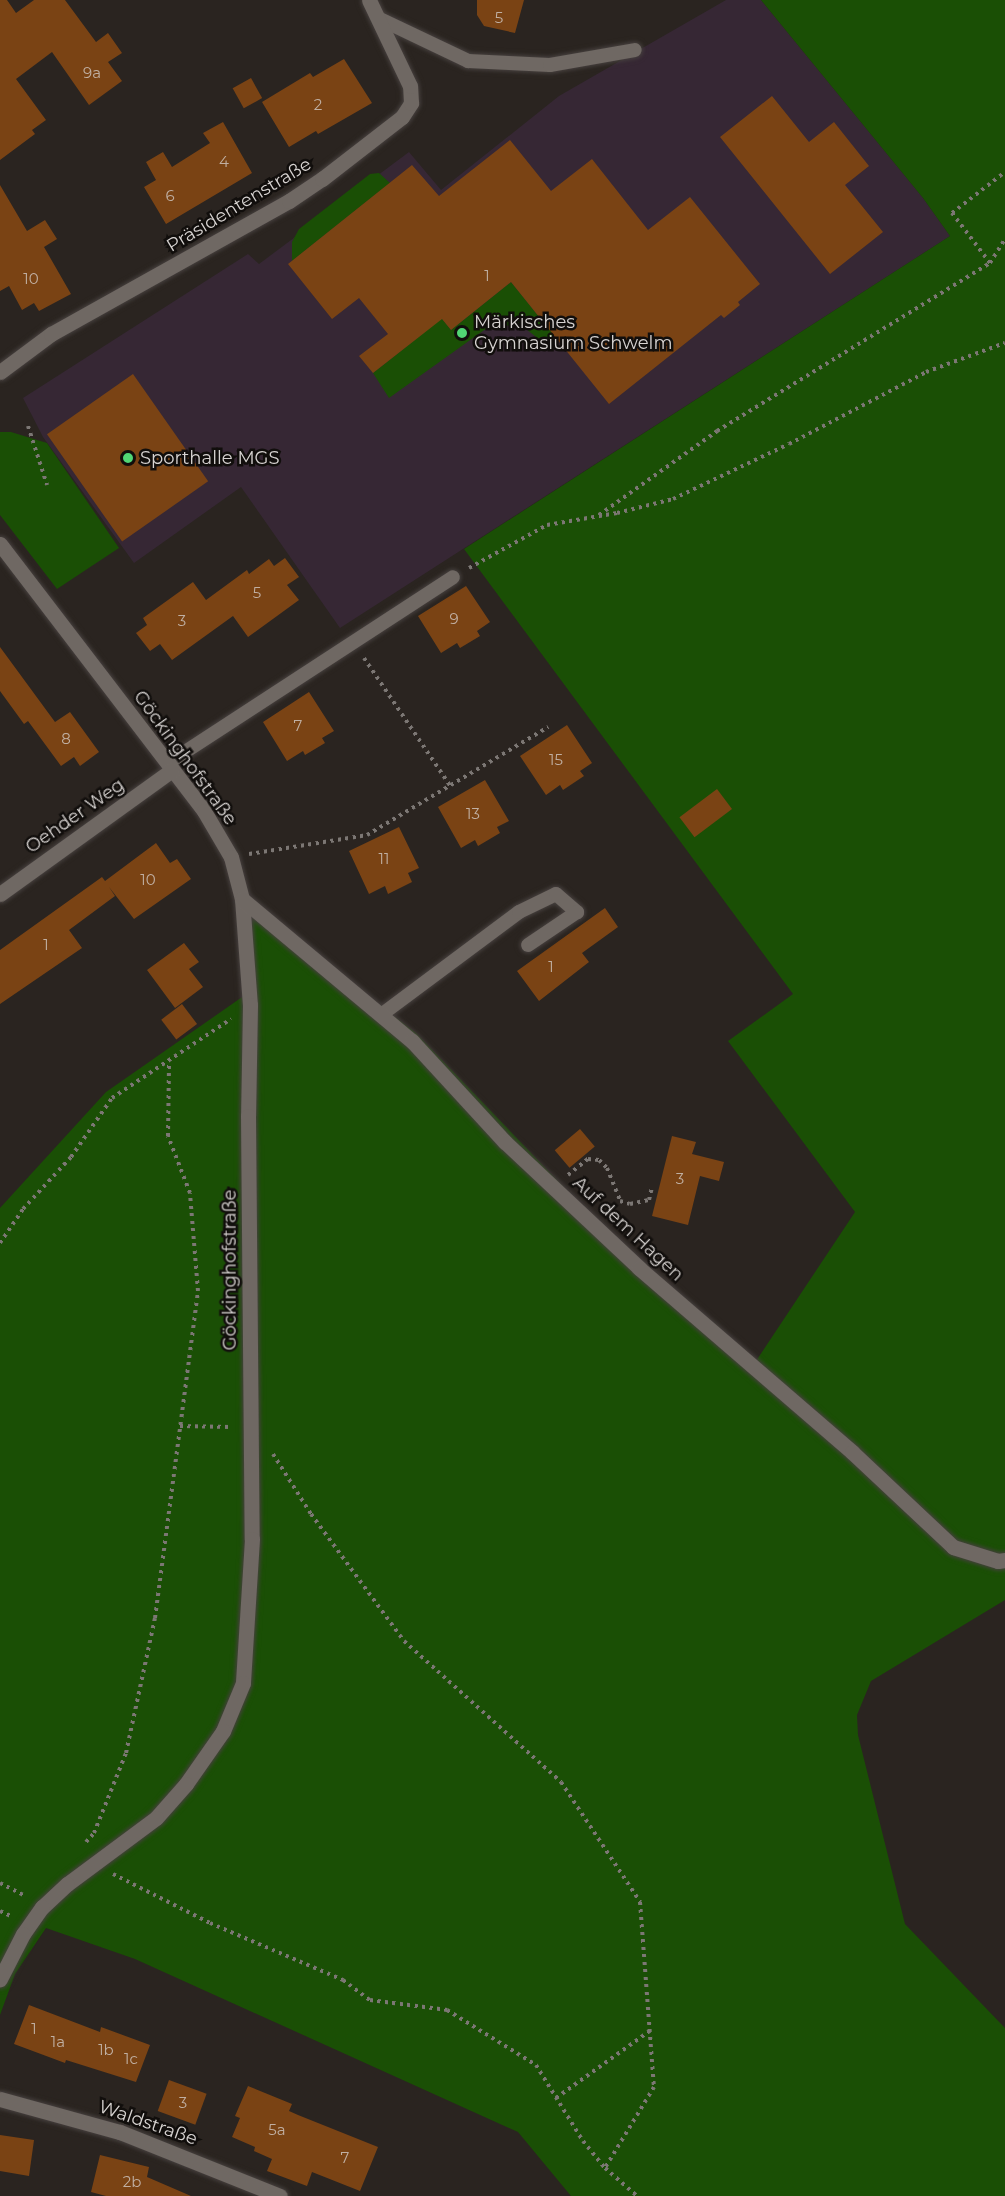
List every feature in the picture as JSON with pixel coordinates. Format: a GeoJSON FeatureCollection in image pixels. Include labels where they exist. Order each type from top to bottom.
{"type":"FeatureCollection","features":[{"type":"Feature","properties":{"kind":"street","name":"Präsidentenstraße"},"geometry":{"type":"LineString","coordinates":[[0,372],[51,334],[231,235],[297,195],[322,179],[402,117],[411,103],[410,86],[369,0]]}},
{"type":"Feature","properties":{"kind":"street","name":"Göckinghofstraße"},"geometry":{"type":"LineString","coordinates":[[0,544],[204,811],[231,857],[242,899],[250,1005],[248,1127],[252,1539],[246,1658],[236,1705],[207,1755],[156,1818],[67,1884],[42,1907],[23,1934],[0,1979]]}},
{"type":"Feature","properties":{"kind":"street","name":"Oehder Weg"},"geometry":{"type":"LineString","coordinates":[[0,894],[170,766]]}},
{"type":"Feature","properties":{"kind":"street","name":"Auf dem Hagen"},"geometry":{"type":"LineString","coordinates":[[242,899],[411,1041],[505,1142],[631,1260],[852,1452],[953,1547],[998,1561],[1005,1560]]}},
{"type":"Feature","properties":{"kind":"street","name":"Waldstraße"},"geometry":{"type":"LineString","coordinates":[[0,2098],[120,2132],[280,2196]]}},
{"type":"Feature","properties":{"kind":"lane"},"geometry":{"type":"LineString","coordinates":[[380,19],[468,61],[550,65],[634,50]]}},
{"type":"Feature","properties":{"kind":"lane"},"geometry":{"type":"LineString","coordinates":[[170,766],[453,577]]}},
{"type":"Feature","properties":{"kind":"lane"},"geometry":{"type":"LineString","coordinates":[[381,1015],[519,912],[556,894],[577,912],[528,945]]}},
{"type":"Feature","properties":{"kind":"path"},"geometry":{"type":"LineString","coordinates":[[990,263],[952,213],[1005,172]]}},
{"type":"Feature","properties":{"kind":"path"},"geometry":{"type":"LineString","coordinates":[[597,517],[717,430],[990,263],[1005,239]]}},
{"type":"Feature","properties":{"kind":"path"},"geometry":{"type":"LineString","coordinates":[[453,577],[547,525],[597,517],[674,499],[789,444],[926,372],[1005,343]]}},
{"type":"Feature","properties":{"kind":"path"},"geometry":{"type":"LineString","coordinates":[[28,426],[47,485]]}},
{"type":"Feature","properties":{"kind":"path"},"geometry":{"type":"LineString","coordinates":[[354,643],[451,787]]}},
{"type":"Feature","properties":{"kind":"path"},"geometry":{"type":"LineString","coordinates":[[231,857],[368,835],[548,727]]}},
{"type":"Feature","properties":{"kind":"path"},"geometry":{"type":"LineString","coordinates":[[0,1243],[23,1209],[71,1157],[112,1098],[169,1062],[250,1005]]}},
{"type":"Feature","properties":{"kind":"path"},"geometry":{"type":"LineString","coordinates":[[80,1849],[94,1833],[126,1753],[155,1618],[198,1291],[190,1192],[168,1136],[169,1062]]}},
{"type":"Feature","properties":{"kind":"path"},"geometry":{"type":"LineString","coordinates":[[588,1159],[599,1160],[607,1168],[620,1201],[630,1204],[649,1200],[652,1187]]}},
{"type":"Feature","properties":{"kind":"path"},"geometry":{"type":"LineString","coordinates":[[180,1426],[251,1424],[311,1514],[404,1641],[561,1782],[640,1902],[654,2087],[605,2168]]}},
{"type":"Feature","properties":{"kind":"path"},"geometry":{"type":"LineString","coordinates":[[94,1864],[210,1923],[343,1980],[370,2000],[447,2010],[536,2065],[583,2141],[605,2168],[637,2196]]}},
{"type":"Feature","properties":{"kind":"path"},"geometry":{"type":"LineString","coordinates":[[0,1882],[42,1907]]}},
{"type":"Feature","properties":{"kind":"path"},"geometry":{"type":"LineString","coordinates":[[28,1898],[35,1892]]}},
{"type":"Feature","properties":{"kind":"path"},"geometry":{"type":"LineString","coordinates":[[556,2098],[651,2030]]}},
{"type":"Feature","properties":{"kind":"shaded area","name":"Märkisches Gymnasium Schwelm"},"geometry":{"type":"Polygon","coordinates":[[[726,0],[761,0],[923,198],[950,236],[340,628],[241,487],[134,563],[43,437],[23,398],[248,254],[259,264],[409,152],[441,190],[559,96],[726,0]]]}},
{"type":"Feature","properties":{"kind":"green space"},"geometry":{"type":"Polygon","coordinates":[[[761,0],[1005,0],[1005,1600],[871,1681],[857,1715],[858,1735],[905,1924],[1005,2028],[1005,2196],[571,2196],[518,2132],[135,1959],[46,1928],[15,1974],[0,2015],[0,1208],[106,1092],[245,995],[251,906],[416,1033],[603,1228],[756,1361],[855,1212],[728,1041],[793,994],[464,549],[950,236],[923,198],[761,0]]]}},
{"type":"Feature","properties":{"kind":"green space"},"geometry":{"type":"Polygon","coordinates":[[[379,173],[390,183],[292,261],[292,242],[299,229],[370,174],[379,173]]]}},
{"type":"Feature","properties":{"kind":"green space"},"geometry":{"type":"Polygon","coordinates":[[[511,282],[554,335],[545,344],[521,325],[516,327],[494,323],[389,398],[373,373],[421,335],[440,316],[451,330],[511,282]]]}},
{"type":"Feature","properties":{"kind":"green space"},"geometry":{"type":"Polygon","coordinates":[[[0,432],[11,432],[47,443],[119,548],[57,589],[0,515],[0,432]]]}},
{"type":"Feature","properties":{"kind":"building"},"geometry":{"type":"Polygon","coordinates":[[[0,0],[7,0],[16,13],[34,0],[65,0],[96,42],[108,33],[122,53],[108,62],[122,81],[89,105],[52,52],[16,79],[46,120],[32,130],[35,134],[0,160],[0,0]]]}},
{"type":"Feature","properties":{"kind":"building"},"geometry":{"type":"Polygon","coordinates":[[[477,0],[524,0],[515,33],[484,26],[477,15],[477,0]]]}},
{"type":"Feature","properties":{"kind":"building"},"geometry":{"type":"Polygon","coordinates":[[[344,59],[372,103],[318,134],[316,131],[289,147],[262,102],[310,73],[313,77],[344,59]]]}},
{"type":"Feature","properties":{"kind":"building"},"geometry":{"type":"Polygon","coordinates":[[[251,78],[262,98],[244,108],[233,88],[251,78]]]}},
{"type":"Feature","properties":{"kind":"building"},"geometry":{"type":"Polygon","coordinates":[[[772,96],[809,142],[834,122],[869,166],[845,185],[883,232],[830,274],[720,137],[772,96]]]}},
{"type":"Feature","properties":{"kind":"building"},"geometry":{"type":"Polygon","coordinates":[[[223,122],[252,173],[166,224],[144,187],[156,180],[146,162],[163,152],[172,167],[210,143],[203,133],[223,122]]]}},
{"type":"Feature","properties":{"kind":"building"},"geometry":{"type":"Polygon","coordinates":[[[510,140],[551,191],[592,159],[648,230],[690,197],[760,284],[738,302],[740,305],[724,318],[721,315],[609,404],[511,282],[451,330],[442,319],[373,373],[359,356],[388,334],[359,298],[332,319],[288,264],[412,165],[439,196],[510,140]]]}},
{"type":"Feature","properties":{"kind":"building"},"geometry":{"type":"Polygon","coordinates":[[[0,185],[27,231],[45,220],[57,239],[44,247],[71,294],[39,311],[34,303],[22,310],[9,286],[0,291],[0,185]]]}},
{"type":"Feature","properties":{"kind":"building","name":"Sporthalle MGS"},"geometry":{"type":"Polygon","coordinates":[[[133,374],[208,481],[122,542],[47,434],[133,374]]]}},
{"type":"Feature","properties":{"kind":"building"},"geometry":{"type":"Polygon","coordinates":[[[285,558],[299,577],[287,585],[299,600],[248,637],[233,616],[172,660],[160,644],[150,651],[136,633],[147,625],[143,618],[193,582],[206,600],[247,570],[249,574],[269,559],[274,566],[285,558]]]}},
{"type":"Feature","properties":{"kind":"building"},"geometry":{"type":"Polygon","coordinates":[[[466,586],[490,622],[477,631],[480,636],[460,648],[457,643],[441,653],[418,616],[466,586]]]}},
{"type":"Feature","properties":{"kind":"building"},"geometry":{"type":"Polygon","coordinates":[[[0,647],[55,722],[70,712],[99,752],[80,766],[74,757],[61,766],[28,721],[24,724],[0,691],[0,647]]]}},
{"type":"Feature","properties":{"kind":"building"},"geometry":{"type":"Polygon","coordinates":[[[309,692],[334,731],[322,738],[325,743],[305,755],[303,751],[287,761],[263,722],[309,692]]]}},
{"type":"Feature","properties":{"kind":"building"},"geometry":{"type":"Polygon","coordinates":[[[567,725],[592,763],[580,771],[584,776],[563,790],[560,785],[546,795],[520,756],[567,725]]]}},
{"type":"Feature","properties":{"kind":"building"},"geometry":{"type":"Polygon","coordinates":[[[485,780],[509,821],[497,827],[500,833],[478,846],[475,840],[461,848],[438,807],[485,780]]]}},
{"type":"Feature","properties":{"kind":"building"},"geometry":{"type":"Polygon","coordinates":[[[717,789],[732,809],[695,837],[679,817],[717,789]]]}},
{"type":"Feature","properties":{"kind":"building"},"geometry":{"type":"Polygon","coordinates":[[[399,827],[419,868],[408,873],[412,882],[388,894],[385,886],[369,894],[349,851],[399,827]]]}},
{"type":"Feature","properties":{"kind":"building"},"geometry":{"type":"Polygon","coordinates":[[[156,843],[170,863],[177,859],[191,879],[134,919],[109,887],[115,896],[69,930],[82,948],[0,1004],[0,950],[102,877],[105,881],[156,843]]]}},
{"type":"Feature","properties":{"kind":"building"},"geometry":{"type":"Polygon","coordinates":[[[605,908],[618,927],[582,953],[589,962],[539,1001],[517,971],[605,908]]]}},
{"type":"Feature","properties":{"kind":"building"},"geometry":{"type":"Polygon","coordinates":[[[184,943],[199,962],[189,969],[203,987],[175,1008],[147,970],[184,943]]]}},
{"type":"Feature","properties":{"kind":"building"},"geometry":{"type":"Polygon","coordinates":[[[182,1004],[197,1024],[176,1040],[161,1020],[182,1004]]]}},
{"type":"Feature","properties":{"kind":"building"},"geometry":{"type":"Polygon","coordinates":[[[580,1129],[595,1147],[570,1168],[555,1150],[580,1129]]]}},
{"type":"Feature","properties":{"kind":"building"},"geometry":{"type":"Polygon","coordinates":[[[672,1136],[696,1142],[692,1154],[724,1162],[719,1181],[700,1176],[688,1225],[652,1216],[672,1136]]]}},
{"type":"Feature","properties":{"kind":"building"},"geometry":{"type":"Polygon","coordinates":[[[29,2005],[100,2032],[101,2027],[150,2045],[136,2082],[66,2060],[65,2063],[14,2044],[29,2005]]]}},
{"type":"Feature","properties":{"kind":"building"},"geometry":{"type":"Polygon","coordinates":[[[169,2080],[207,2094],[195,2125],[158,2111],[169,2080]]]}},
{"type":"Feature","properties":{"kind":"building"},"geometry":{"type":"Polygon","coordinates":[[[248,2086],[292,2104],[289,2111],[378,2147],[360,2191],[312,2172],[307,2186],[267,2171],[272,2159],[254,2151],[255,2147],[232,2137],[240,2118],[235,2116],[248,2086]]]}},
{"type":"Feature","properties":{"kind":"building"},"geometry":{"type":"Polygon","coordinates":[[[0,2135],[34,2140],[29,2176],[0,2171],[0,2135]]]}},
{"type":"Feature","properties":{"kind":"building"},"geometry":{"type":"Polygon","coordinates":[[[100,2155],[149,2167],[147,2177],[191,2196],[106,2196],[91,2192],[100,2155]]]}},
{"type":"Feature","properties":{"kind":"place","name":"Märkisches Gymnasium Schwelm"},"geometry":{"type":"Point","coordinates":[462,333]}},
{"type":"Feature","properties":{"kind":"place","name":"Sporthalle MGS"},"geometry":{"type":"Point","coordinates":[128,458]}}]}
